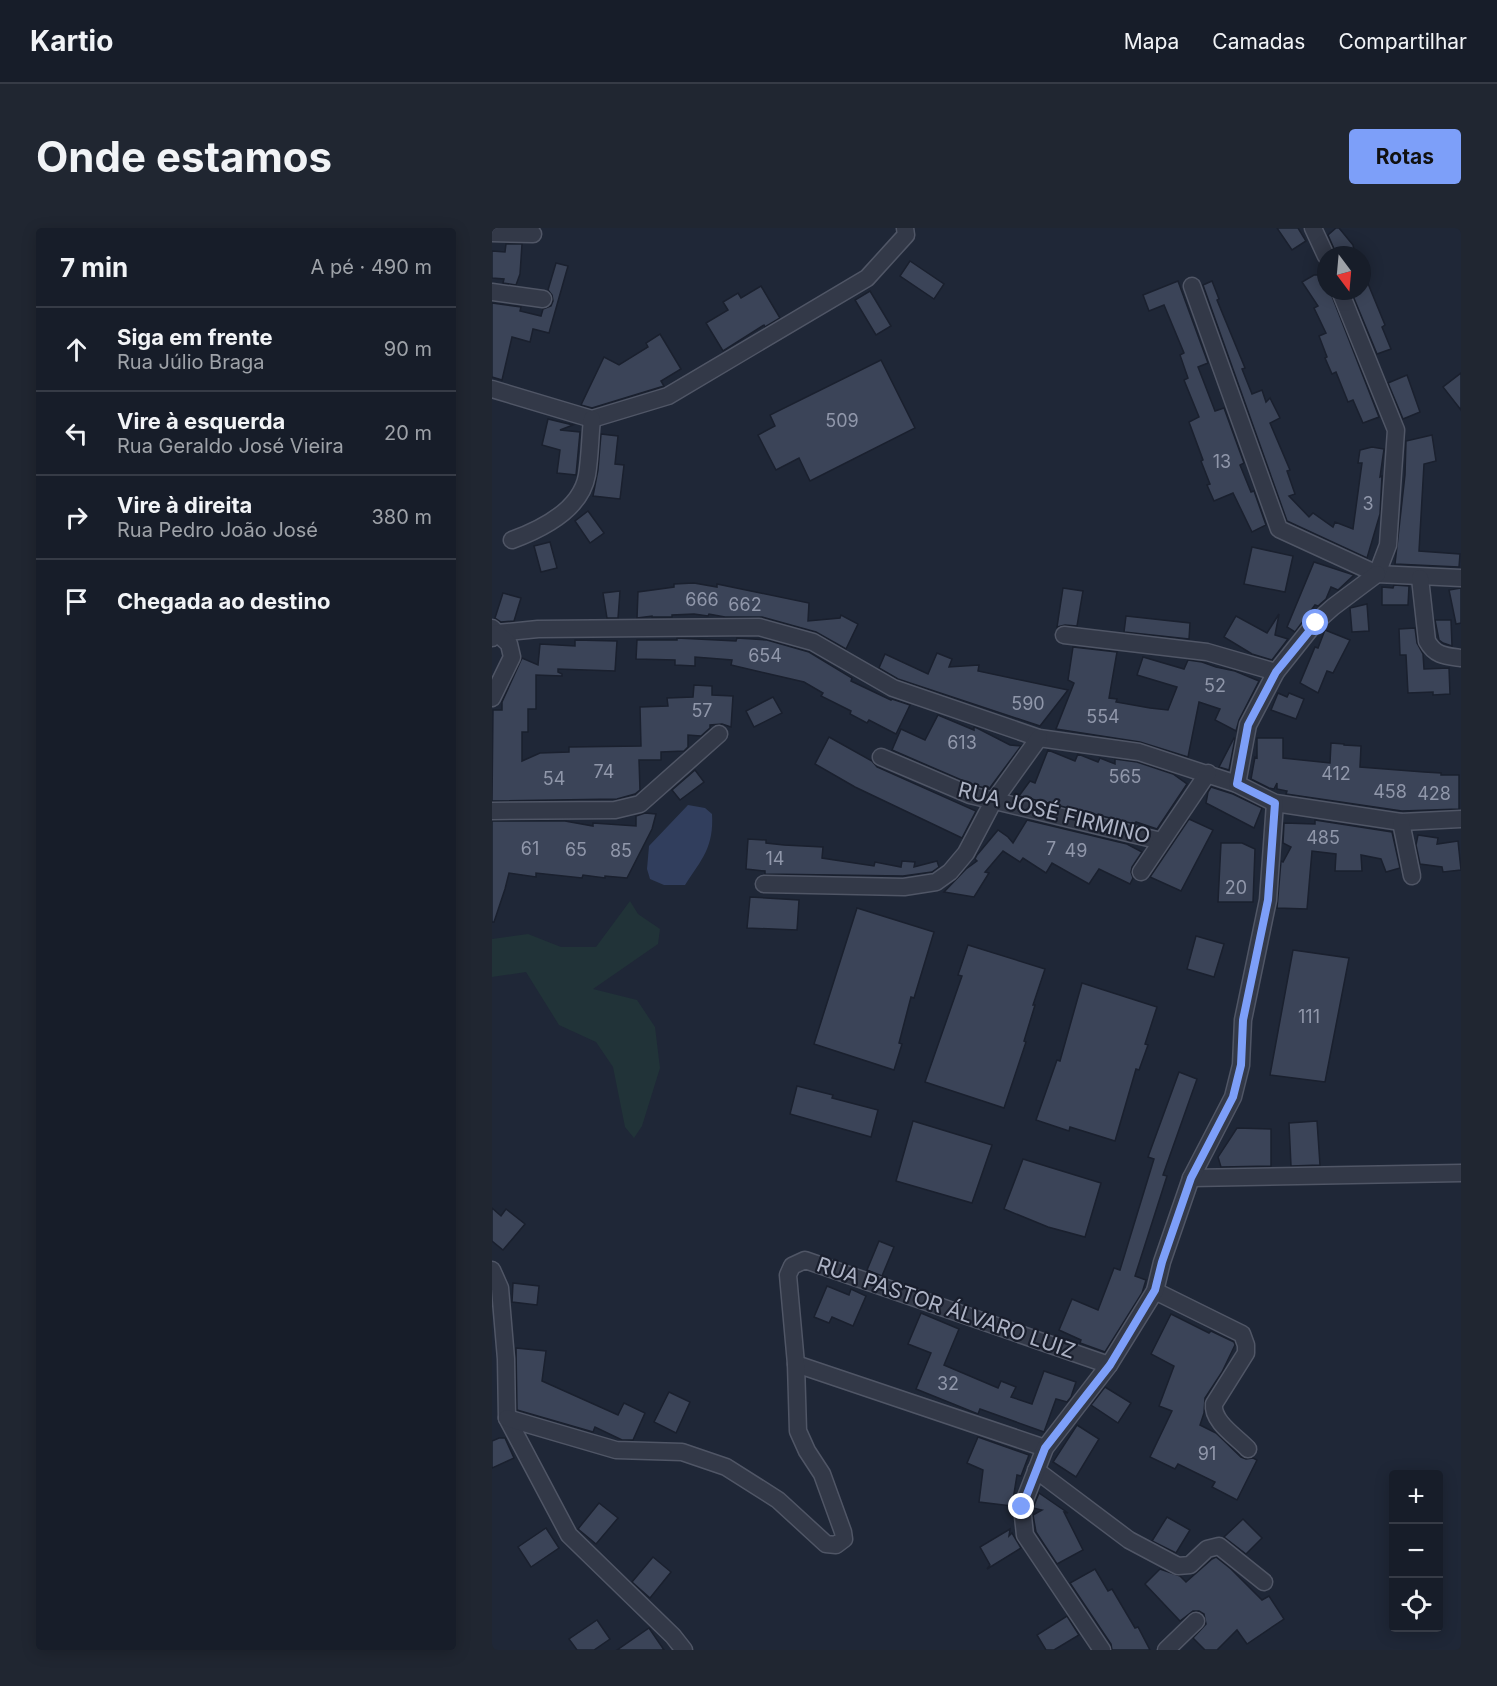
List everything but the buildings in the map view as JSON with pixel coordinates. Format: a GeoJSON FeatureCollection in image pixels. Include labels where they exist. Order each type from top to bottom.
{"type":"FeatureCollection","features":[{"type":"Feature","properties":{"kind":"street"},"geometry":{"type":"LineString","coordinates":[[492,389],[592,419],[668,396],[867,278],[906,235],[905,228]]}},
{"type":"Feature","properties":{"kind":"street"},"geometry":{"type":"LineString","coordinates":[[1313,228],[1321,246]]}},
{"type":"Feature","properties":{"kind":"street"},"geometry":{"type":"LineString","coordinates":[[492,233],[533,234]]}},
{"type":"Feature","properties":{"kind":"street"},"geometry":{"type":"LineString","coordinates":[[1192,286],[1279,529],[1377,574],[1420,578],[1461,578]]}},
{"type":"Feature","properties":{"kind":"street"},"geometry":{"type":"LineString","coordinates":[[492,292],[543,299]]}},
{"type":"Feature","properties":{"kind":"street"},"geometry":{"type":"LineString","coordinates":[[1237,784],[1248,725],[1276,672],[1316,623],[1333,607],[1377,574],[1388,545],[1396,430],[1344,300]]}},
{"type":"Feature","properties":{"kind":"street"},"geometry":{"type":"LineString","coordinates":[[512,540],[566,513],[582,492],[587,477],[592,419]]}},
{"type":"Feature","properties":{"kind":"street"},"geometry":{"type":"LineString","coordinates":[[1420,578],[1427,642],[1431,650],[1440,655],[1461,658]]}},
{"type":"Feature","properties":{"kind":"street"},"geometry":{"type":"LineString","coordinates":[[494,633],[538,629],[759,627],[813,642],[893,688],[1039,738],[1139,752],[1208,773],[1237,784],[1275,803],[1401,822],[1461,819]]}},
{"type":"Feature","properties":{"kind":"street"},"geometry":{"type":"LineString","coordinates":[[492,698],[512,657],[509,644],[494,633]]}},
{"type":"Feature","properties":{"kind":"street"},"geometry":{"type":"LineString","coordinates":[[1064,635],[1207,652],[1276,672]]}},
{"type":"Feature","properties":{"kind":"street"},"geometry":{"type":"LineString","coordinates":[[492,811],[615,810],[640,804],[719,734]]}},
{"type":"Feature","properties":{"kind":"street"},"geometry":{"type":"LineString","coordinates":[[764,884],[904,887],[936,882],[950,872],[966,853],[993,802],[1039,738]]}},
{"type":"Feature","properties":{"kind":"street","name":"RUA JOSÉ FIRMINO"},"geometry":{"type":"LineString","coordinates":[[881,757],[970,795],[993,802],[1161,841]]}},
{"type":"Feature","properties":{"kind":"street"},"geometry":{"type":"LineString","coordinates":[[1141,872],[1208,773]]}},
{"type":"Feature","properties":{"kind":"street"},"geometry":{"type":"LineString","coordinates":[[1102,1650],[1025,1535],[1022,1507],[1045,1448],[1110,1365],[1155,1290],[1162,1262],[1191,1178],[1233,1097],[1241,1065],[1243,1020],[1268,900],[1275,803]]}},
{"type":"Feature","properties":{"kind":"street"},"geometry":{"type":"LineString","coordinates":[[1401,822],[1412,876]]}},
{"type":"Feature","properties":{"kind":"street"},"geometry":{"type":"LineString","coordinates":[[1191,1178],[1461,1173]]}},
{"type":"Feature","properties":{"kind":"street","name":"RUA PASTOR ÁLVARO LUIZ"},"geometry":{"type":"LineString","coordinates":[[796,1364],[788,1275],[792,1266],[805,1260],[1110,1365]]}},
{"type":"Feature","properties":{"kind":"street"},"geometry":{"type":"LineString","coordinates":[[492,1270],[500,1288],[506,1359],[507,1418],[569,1535],[674,1636],[684,1650]]}},
{"type":"Feature","properties":{"kind":"street"},"geometry":{"type":"LineString","coordinates":[[1155,1290],[1242,1334],[1246,1353],[1214,1404],[1213,1411],[1217,1419],[1248,1449]]}},
{"type":"Feature","properties":{"kind":"street"},"geometry":{"type":"LineString","coordinates":[[507,1418],[616,1450],[682,1452],[726,1467],[778,1500],[826,1544],[836,1545],[843,1539],[843,1532],[822,1474],[807,1451],[798,1431],[796,1364],[1045,1448]]}},
{"type":"Feature","properties":{"kind":"street"},"geometry":{"type":"LineString","coordinates":[[1036,1470],[1129,1540],[1178,1566],[1190,1565],[1207,1549],[1219,1546],[1264,1582]]}},
{"type":"Feature","properties":{"kind":"street"},"geometry":{"type":"LineString","coordinates":[[1166,1650],[1196,1621]]}},
{"type":"Feature","properties":{"kind":"shaded area"},"geometry":{"type":"Polygon","coordinates":[[[630,901],[638,914],[660,929],[658,944],[593,989],[637,1000],[655,1027],[660,1068],[642,1126],[634,1138],[625,1127],[613,1067],[596,1042],[559,1025],[526,972],[492,977],[492,939],[528,934],[561,947],[596,947],[630,901]]]}},
{"type":"Feature","properties":{"kind":"water"},"geometry":{"type":"Polygon","coordinates":[[[688,805],[705,808],[712,814],[709,844],[702,860],[685,885],[664,885],[650,879],[647,869],[649,846],[688,805]]]}},
{"type":"Feature","properties":{"kind":"route"},"geometry":{"type":"LineString","coordinates":[[1022,1507],[1045,1448],[1110,1365],[1155,1290],[1162,1262],[1191,1178],[1233,1097],[1241,1065],[1243,1020],[1268,900],[1275,803],[1237,784],[1248,725],[1276,672],[1316,623]]}}]}
